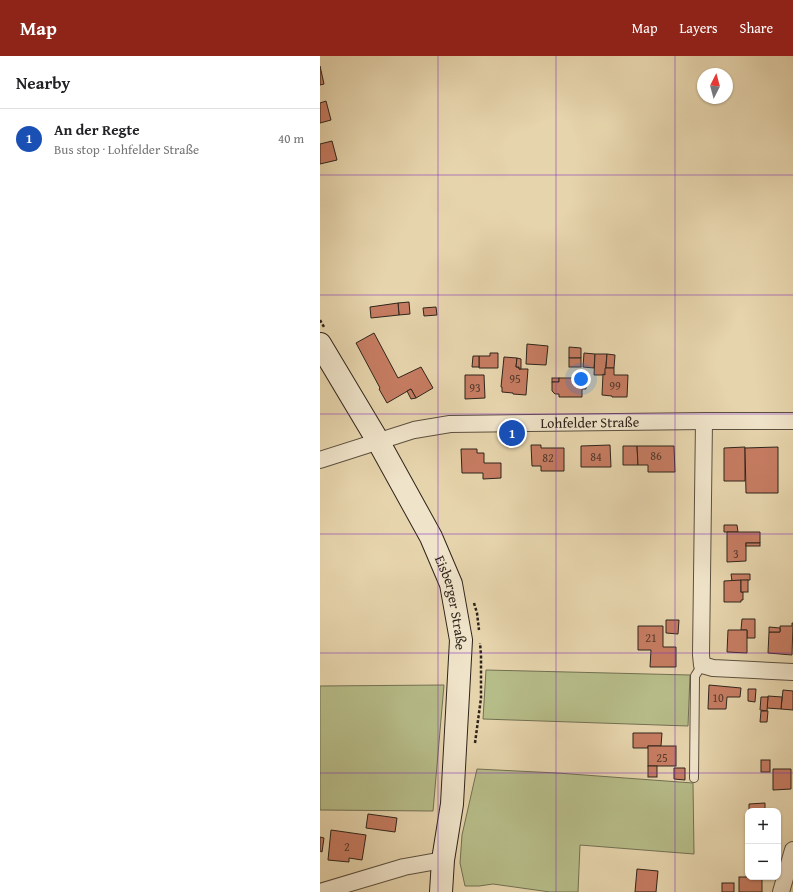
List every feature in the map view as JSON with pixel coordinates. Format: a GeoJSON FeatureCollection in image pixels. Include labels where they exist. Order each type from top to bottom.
{"type":"FeatureCollection","features":[{"type":"Feature","properties":{"kind":"main road","name":"Eisberger Straße"},"geometry":{"type":"LineString","coordinates":[[320,344],[378,441],[431,537],[451,584],[461,640],[452,804],[443,860],[441,892]]}},
{"type":"Feature","properties":{"kind":"street"},"geometry":{"type":"LineString","coordinates":[[704,421],[702,665],[713,668],[793,672]]}},
{"type":"Feature","properties":{"kind":"street","name":"Lohfelder Straße"},"geometry":{"type":"LineString","coordinates":[[320,460],[414,430],[450,424],[793,421]]}},
{"type":"Feature","properties":{"kind":"street"},"geometry":{"type":"LineString","coordinates":[[781,892],[793,850]]}},
{"type":"Feature","properties":{"kind":"street"},"geometry":{"type":"LineString","coordinates":[[320,892],[404,867],[443,860]]}},
{"type":"Feature","properties":{"kind":"lane"},"geometry":{"type":"LineString","coordinates":[[694,778],[695,676],[702,665]]}},
{"type":"Feature","properties":{"kind":"green space"},"geometry":{"type":"Polygon","coordinates":[[[486,670],[690,675],[688,726],[483,719],[486,670]]]}},
{"type":"Feature","properties":{"kind":"green space"},"geometry":{"type":"Polygon","coordinates":[[[444,685],[433,811],[320,810],[320,686],[444,685]]]}},
{"type":"Feature","properties":{"kind":"green space"},"geometry":{"type":"Polygon","coordinates":[[[477,769],[693,783],[694,854],[580,845],[578,892],[550,892],[493,884],[465,886],[460,863],[462,835],[477,769]]]}},
{"type":"Feature","properties":{"kind":"building"},"geometry":{"type":"Polygon","coordinates":[[[320,66],[324,84],[320,85],[320,66]]]}},
{"type":"Feature","properties":{"kind":"building"},"geometry":{"type":"Polygon","coordinates":[[[326,101],[331,120],[320,123],[320,103],[326,101]]]}},
{"type":"Feature","properties":{"kind":"building"},"geometry":{"type":"Polygon","coordinates":[[[332,141],[337,160],[320,164],[320,144],[332,141]]]}},
{"type":"Feature","properties":{"kind":"building"},"geometry":{"type":"Polygon","coordinates":[[[409,302],[410,314],[399,315],[398,303],[409,302]]]}},
{"type":"Feature","properties":{"kind":"building"},"geometry":{"type":"Polygon","coordinates":[[[398,303],[399,315],[371,318],[370,307],[398,303]]]}},
{"type":"Feature","properties":{"kind":"building"},"geometry":{"type":"Polygon","coordinates":[[[436,307],[437,315],[424,316],[423,308],[436,307]]]}},
{"type":"Feature","properties":{"kind":"building"},"geometry":{"type":"Polygon","coordinates":[[[374,333],[398,378],[421,367],[433,388],[416,398],[411,389],[387,403],[356,343],[374,333]]]}},
{"type":"Feature","properties":{"kind":"building"},"geometry":{"type":"Polygon","coordinates":[[[527,344],[548,346],[546,365],[526,364],[527,344]]]}},
{"type":"Feature","properties":{"kind":"building"},"geometry":{"type":"Polygon","coordinates":[[[569,347],[581,348],[581,358],[569,358],[569,347]]]}},
{"type":"Feature","properties":{"kind":"building"},"geometry":{"type":"Polygon","coordinates":[[[490,353],[498,353],[498,368],[479,368],[479,356],[490,356],[490,353]]]}},
{"type":"Feature","properties":{"kind":"building"},"geometry":{"type":"Polygon","coordinates":[[[584,353],[595,354],[594,368],[583,367],[584,353]]]}},
{"type":"Feature","properties":{"kind":"building"},"geometry":{"type":"Polygon","coordinates":[[[595,354],[607,354],[605,375],[594,375],[595,354]]]}},
{"type":"Feature","properties":{"kind":"building"},"geometry":{"type":"Polygon","coordinates":[[[607,354],[615,355],[614,368],[606,368],[607,354]]]}},
{"type":"Feature","properties":{"kind":"building"},"geometry":{"type":"Polygon","coordinates":[[[473,356],[479,356],[479,367],[472,367],[473,356]]]}},
{"type":"Feature","properties":{"kind":"building"},"geometry":{"type":"Polygon","coordinates":[[[504,357],[517,358],[516,367],[519,367],[519,369],[528,369],[526,395],[502,392],[501,387],[504,357]]]}},
{"type":"Feature","properties":{"kind":"building"},"geometry":{"type":"Polygon","coordinates":[[[517,358],[521,359],[521,369],[516,367],[517,358]]]}},
{"type":"Feature","properties":{"kind":"building"},"geometry":{"type":"Polygon","coordinates":[[[569,358],[581,358],[581,367],[569,367],[569,358]]]}},
{"type":"Feature","properties":{"kind":"building"},"geometry":{"type":"Polygon","coordinates":[[[605,368],[614,368],[614,375],[628,375],[627,397],[602,395],[603,374],[605,375],[605,368]]]}},
{"type":"Feature","properties":{"kind":"building"},"geometry":{"type":"Polygon","coordinates":[[[465,375],[484,375],[485,398],[465,399],[465,375]]]}},
{"type":"Feature","properties":{"kind":"building"},"geometry":{"type":"Polygon","coordinates":[[[552,378],[559,378],[559,382],[552,382],[552,378]]]}},
{"type":"Feature","properties":{"kind":"building"},"geometry":{"type":"Polygon","coordinates":[[[559,378],[582,378],[582,384],[586,384],[586,389],[582,389],[582,397],[559,397],[559,394],[555,394],[552,391],[552,382],[559,382],[559,378]]]}},
{"type":"Feature","properties":{"kind":"building"},"geometry":{"type":"Polygon","coordinates":[[[411,389],[416,398],[411,399],[407,391],[411,389]]]}},
{"type":"Feature","properties":{"kind":"building"},"geometry":{"type":"Polygon","coordinates":[[[531,445],[541,445],[541,448],[564,448],[564,471],[541,471],[541,466],[532,466],[531,445]]]}},
{"type":"Feature","properties":{"kind":"building"},"geometry":{"type":"Polygon","coordinates":[[[610,445],[611,467],[581,467],[581,446],[610,445]]]}},
{"type":"Feature","properties":{"kind":"building"},"geometry":{"type":"Polygon","coordinates":[[[623,446],[637,446],[638,465],[623,465],[623,446]]]}},
{"type":"Feature","properties":{"kind":"building"},"geometry":{"type":"Polygon","coordinates":[[[637,446],[674,446],[675,472],[648,472],[648,465],[638,465],[637,446]]]}},
{"type":"Feature","properties":{"kind":"building"},"geometry":{"type":"Polygon","coordinates":[[[745,447],[745,481],[724,481],[724,448],[745,447]]]}},
{"type":"Feature","properties":{"kind":"building"},"geometry":{"type":"Polygon","coordinates":[[[778,447],[778,493],[746,493],[745,448],[778,447]]]}},
{"type":"Feature","properties":{"kind":"building"},"geometry":{"type":"Polygon","coordinates":[[[461,449],[477,449],[477,453],[484,453],[484,463],[501,463],[501,478],[483,479],[483,473],[462,473],[461,449]]]}},
{"type":"Feature","properties":{"kind":"building"},"geometry":{"type":"Polygon","coordinates":[[[724,525],[737,525],[738,532],[724,532],[724,525]]]}},
{"type":"Feature","properties":{"kind":"building"},"geometry":{"type":"Polygon","coordinates":[[[727,532],[760,532],[760,543],[746,543],[746,561],[727,562],[727,532]]]}},
{"type":"Feature","properties":{"kind":"building"},"geometry":{"type":"Polygon","coordinates":[[[746,543],[760,543],[760,546],[746,546],[746,543]]]}},
{"type":"Feature","properties":{"kind":"building"},"geometry":{"type":"Polygon","coordinates":[[[731,574],[750,574],[750,580],[732,581],[731,574]]]}},
{"type":"Feature","properties":{"kind":"building"},"geometry":{"type":"Polygon","coordinates":[[[741,580],[743,600],[741,600],[741,602],[724,602],[724,581],[741,580]]]}},
{"type":"Feature","properties":{"kind":"building"},"geometry":{"type":"Polygon","coordinates":[[[741,580],[748,580],[748,592],[741,592],[741,580]]]}},
{"type":"Feature","properties":{"kind":"building"},"geometry":{"type":"Polygon","coordinates":[[[742,619],[755,619],[755,638],[747,638],[747,630],[741,630],[742,619]]]}},
{"type":"Feature","properties":{"kind":"building"},"geometry":{"type":"Polygon","coordinates":[[[666,620],[679,620],[678,634],[666,633],[666,620]]]}},
{"type":"Feature","properties":{"kind":"building"},"geometry":{"type":"Polygon","coordinates":[[[793,623],[792,655],[768,653],[769,632],[780,632],[780,626],[792,626],[793,623]]]}},
{"type":"Feature","properties":{"kind":"building"},"geometry":{"type":"Polygon","coordinates":[[[638,626],[663,626],[663,647],[676,647],[676,667],[650,667],[651,650],[638,650],[638,626]]]}},
{"type":"Feature","properties":{"kind":"building"},"geometry":{"type":"Polygon","coordinates":[[[769,627],[780,628],[780,632],[769,632],[769,627]]]}},
{"type":"Feature","properties":{"kind":"building"},"geometry":{"type":"Polygon","coordinates":[[[728,630],[747,630],[747,653],[727,652],[728,630]]]}},
{"type":"Feature","properties":{"kind":"building"},"geometry":{"type":"Polygon","coordinates":[[[709,685],[741,688],[740,697],[727,697],[726,709],[708,709],[709,685]]]}},
{"type":"Feature","properties":{"kind":"building"},"geometry":{"type":"Polygon","coordinates":[[[748,689],[756,689],[755,702],[748,701],[748,689]]]}},
{"type":"Feature","properties":{"kind":"building"},"geometry":{"type":"Polygon","coordinates":[[[783,690],[793,691],[793,710],[781,709],[783,690]]]}},
{"type":"Feature","properties":{"kind":"building"},"geometry":{"type":"Polygon","coordinates":[[[768,696],[782,697],[781,709],[767,708],[768,696]]]}},
{"type":"Feature","properties":{"kind":"building"},"geometry":{"type":"Polygon","coordinates":[[[761,697],[768,697],[767,711],[760,710],[761,697]]]}},
{"type":"Feature","properties":{"kind":"building"},"geometry":{"type":"Polygon","coordinates":[[[761,711],[768,711],[767,722],[760,722],[761,711]]]}},
{"type":"Feature","properties":{"kind":"building"},"geometry":{"type":"Polygon","coordinates":[[[633,733],[662,733],[661,746],[633,748],[633,733]]]}},
{"type":"Feature","properties":{"kind":"building"},"geometry":{"type":"Polygon","coordinates":[[[648,746],[676,746],[676,766],[648,766],[648,746]]]}},
{"type":"Feature","properties":{"kind":"building"},"geometry":{"type":"Polygon","coordinates":[[[761,760],[770,760],[770,772],[761,772],[761,760]]]}},
{"type":"Feature","properties":{"kind":"building"},"geometry":{"type":"Polygon","coordinates":[[[648,766],[657,766],[657,777],[648,777],[648,766]]]}},
{"type":"Feature","properties":{"kind":"building"},"geometry":{"type":"Polygon","coordinates":[[[674,768],[685,768],[685,780],[674,779],[674,768]]]}},
{"type":"Feature","properties":{"kind":"building"},"geometry":{"type":"Polygon","coordinates":[[[773,769],[791,769],[791,789],[773,790],[773,769]]]}},
{"type":"Feature","properties":{"kind":"building"},"geometry":{"type":"Polygon","coordinates":[[[765,803],[765,808],[749,808],[749,804],[765,803]]]}},
{"type":"Feature","properties":{"kind":"building"},"geometry":{"type":"Polygon","coordinates":[[[368,814],[397,818],[395,832],[366,828],[368,814]]]}},
{"type":"Feature","properties":{"kind":"building"},"geometry":{"type":"Polygon","coordinates":[[[331,830],[366,835],[362,860],[349,858],[349,862],[328,860],[331,830]]]}},
{"type":"Feature","properties":{"kind":"building"},"geometry":{"type":"Polygon","coordinates":[[[320,837],[324,838],[322,852],[320,851],[320,837]]]}},
{"type":"Feature","properties":{"kind":"building"},"geometry":{"type":"Polygon","coordinates":[[[637,869],[658,871],[656,892],[635,892],[637,869]]]}},
{"type":"Feature","properties":{"kind":"building"},"geometry":{"type":"Polygon","coordinates":[[[739,877],[745,877],[745,880],[762,880],[762,892],[739,892],[739,877]]]}},
{"type":"Feature","properties":{"kind":"building"},"geometry":{"type":"Polygon","coordinates":[[[722,883],[734,883],[734,892],[722,892],[722,883]]]}},
{"type":"Feature","properties":{"kind":"place","name":"An der Regte"},"geometry":{"type":"Point","coordinates":[512,433]}}]}
